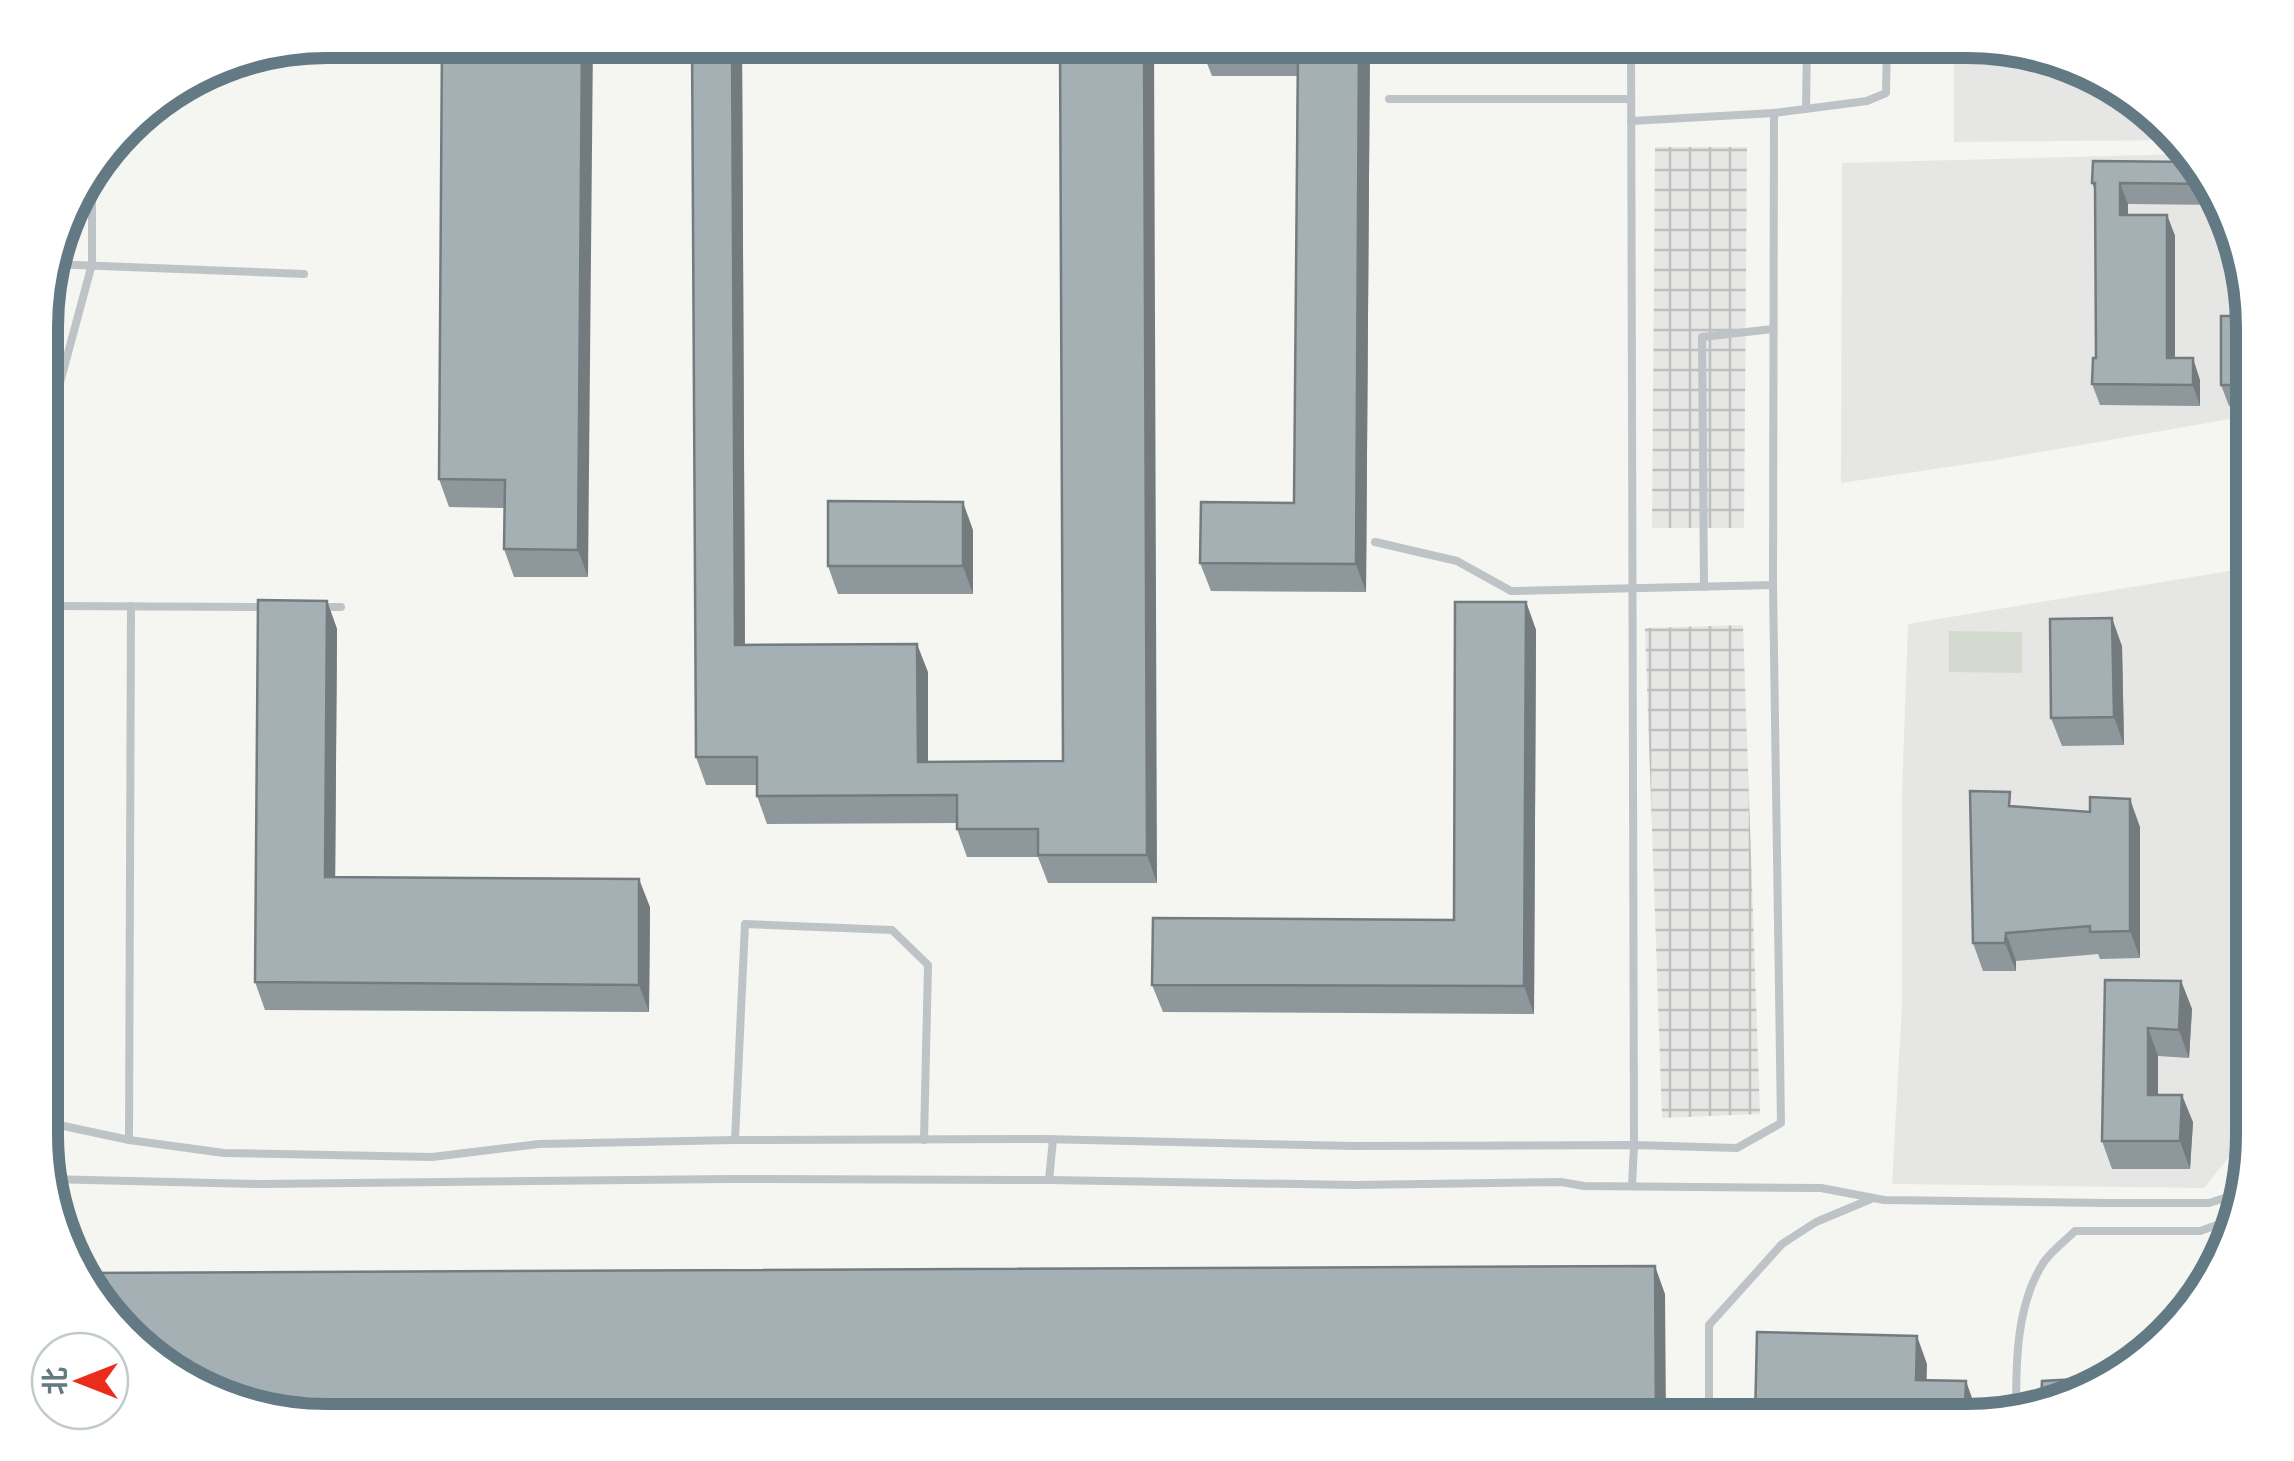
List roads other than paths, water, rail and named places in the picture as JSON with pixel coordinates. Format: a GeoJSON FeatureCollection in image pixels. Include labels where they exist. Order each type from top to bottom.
{"type":"FeatureCollection","features":[{"type":"Feature","properties":{"kind":"lane"},"geometry":{"type":"LineString","coordinates":[[1631,58],[1632,1186]]}},
{"type":"Feature","properties":{"kind":"lane"},"geometry":{"type":"LineString","coordinates":[[1806,58],[1806,109]]}},
{"type":"Feature","properties":{"kind":"lane"},"geometry":{"type":"LineString","coordinates":[[1631,121],[1774,113],[1867,101],[1886,93],[1886,58]]}},
{"type":"Feature","properties":{"kind":"lane"},"geometry":{"type":"LineString","coordinates":[[1388,99],[1631,99]]}},
{"type":"Feature","properties":{"kind":"lane"},"geometry":{"type":"LineString","coordinates":[[58,953],[59,1126],[224,1154],[432,1157],[538,1144],[736,1140],[1053,1139],[1353,1146],[1736,1148],[1781,1123],[1772,585],[1774,113]]}},
{"type":"Feature","properties":{"kind":"lane"},"geometry":{"type":"LineString","coordinates":[[58,390],[92,264],[92,196]]}},
{"type":"Feature","properties":{"kind":"lane"},"geometry":{"type":"LineString","coordinates":[[66,264],[304,274]]}},
{"type":"Feature","properties":{"kind":"lane"},"geometry":{"type":"LineString","coordinates":[[1704,587],[1702,337],[1773,329]]}},
{"type":"Feature","properties":{"kind":"lane"},"geometry":{"type":"LineString","coordinates":[[1375,542],[1458,561],[1511,590],[1772,585]]}},
{"type":"Feature","properties":{"kind":"lane"},"geometry":{"type":"LineString","coordinates":[[58,606],[284,607]]}},
{"type":"Feature","properties":{"kind":"lane"},"geometry":{"type":"LineString","coordinates":[[129,1140],[131,606]]}},
{"type":"Feature","properties":{"kind":"lane"},"geometry":{"type":"LineString","coordinates":[[303,607],[341,607]]}},
{"type":"Feature","properties":{"kind":"lane"},"geometry":{"type":"LineString","coordinates":[[736,1140],[745,924],[892,930],[928,965],[924,1140]]}},
{"type":"Feature","properties":{"kind":"lane"},"geometry":{"type":"LineString","coordinates":[[1050,1180],[1053,1139]]}},
{"type":"Feature","properties":{"kind":"lane"},"geometry":{"type":"LineString","coordinates":[[62,1180],[260,1184],[1050,1180],[1354,1186],[1561,1182],[1584,1186],[1821,1188],[1871,1199],[2209,1203],[2229,1196]]}},
{"type":"Feature","properties":{"kind":"lane"},"geometry":{"type":"LineString","coordinates":[[1708,1403],[1708,1325],[1782,1244],[1816,1222],[1871,1199]]}},
{"type":"Feature","properties":{"kind":"lane"},"geometry":{"type":"LineString","coordinates":[[2016,1399],[2016,1365],[2026,1300],[2043,1263],[2075,1232],[2200,1232],[2221,1224]]}}]}
